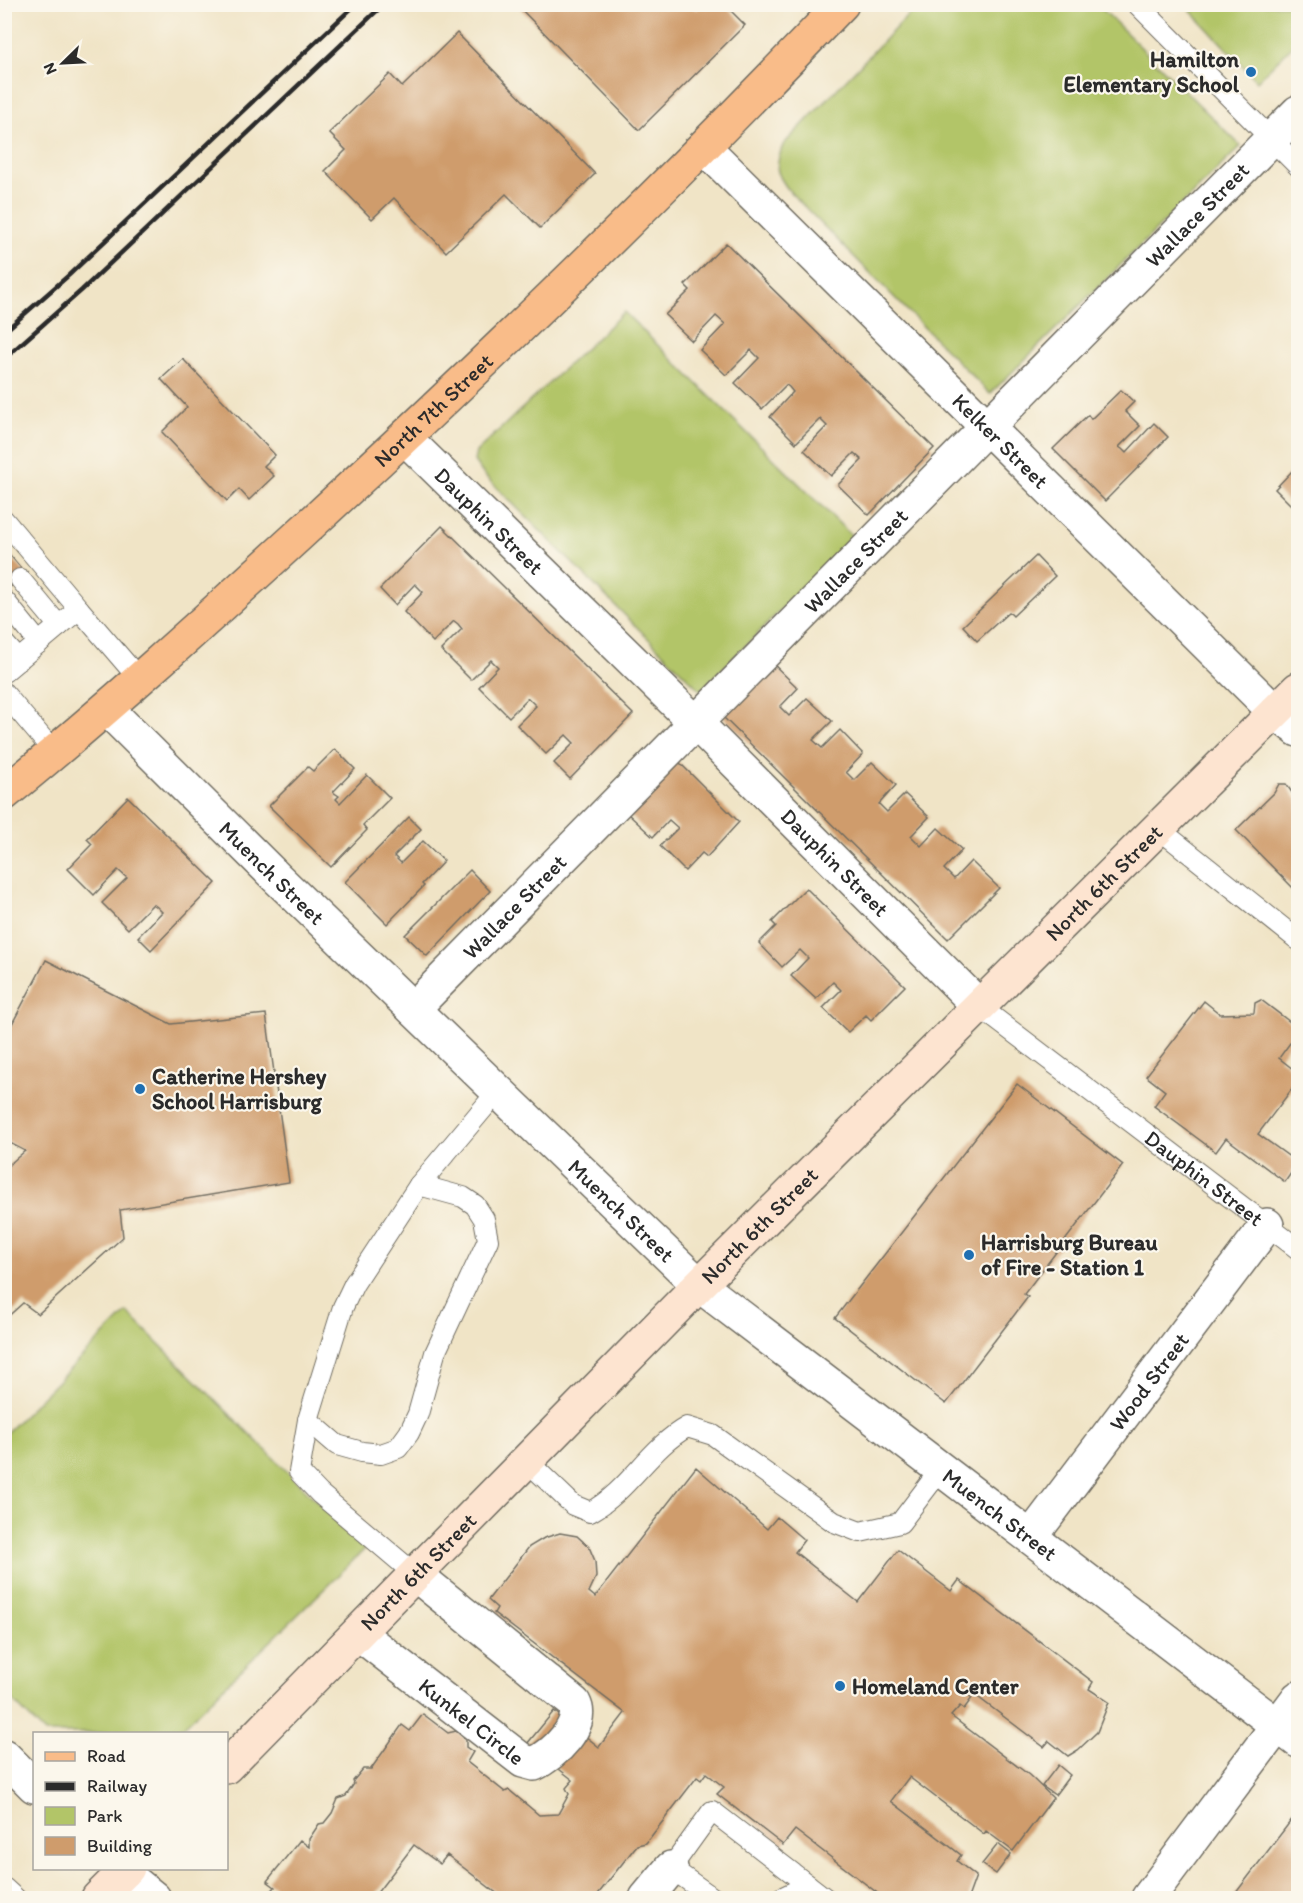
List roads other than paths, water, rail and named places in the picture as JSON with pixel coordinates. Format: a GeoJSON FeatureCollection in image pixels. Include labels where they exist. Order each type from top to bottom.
{"type":"FeatureCollection","features":[{"type":"Feature","properties":{"kind":"main road","name":"North 7th Street"},"geometry":{"type":"LineString","coordinates":[[4,794],[108,710],[405,438],[705,148],[842,4]]}},
{"type":"Feature","properties":{"kind":"main road","name":"North 6th Street"},"geometry":{"type":"LineString","coordinates":[[228,1765],[699,1285],[1159,829],[1287,721],[1299,689]]}},
{"type":"Feature","properties":{"kind":"main road"},"geometry":{"type":"LineString","coordinates":[[98,1899],[122,1870]]}},
{"type":"Feature","properties":{"kind":"street","name":"Wallace Street"},"geometry":{"type":"LineString","coordinates":[[413,1009],[1299,112]]}},
{"type":"Feature","properties":{"kind":"street","name":"Kelker Street"},"geometry":{"type":"LineString","coordinates":[[705,148],[1287,721]]}},
{"type":"Feature","properties":{"kind":"street","name":"Dauphin Street"},"geometry":{"type":"LineString","coordinates":[[405,438],[695,722],[980,1007]]}},
{"type":"Feature","properties":{"kind":"street","name":"Muench Street"},"geometry":{"type":"LineString","coordinates":[[108,710],[699,1285],[1288,1733]]}},
{"type":"Feature","properties":{"kind":"street","name":"Wood Street"},"geometry":{"type":"LineString","coordinates":[[1031,1537],[1267,1225]]}},
{"type":"Feature","properties":{"kind":"street","name":"Kunkel Circle"},"geometry":{"type":"LineString","coordinates":[[358,1633],[523,1761],[534,1764],[552,1752],[567,1736],[575,1721],[578,1712],[573,1703],[416,1575]]}},
{"type":"Feature","properties":{"kind":"street"},"geometry":{"type":"LineString","coordinates":[[1148,1899],[1288,1733],[1299,1698]]}},
{"type":"Feature","properties":{"kind":"street"},"geometry":{"type":"LineString","coordinates":[[4,1756],[33,1785]]}},
{"type":"Feature","properties":{"kind":"street"},"geometry":{"type":"LineString","coordinates":[[646,1899],[671,1868]]}},
{"type":"Feature","properties":{"kind":"street"},"geometry":{"type":"LineString","coordinates":[[122,1870],[154,1899]]}},
{"type":"Feature","properties":{"kind":"lane"},"geometry":{"type":"LineString","coordinates":[[1137,4],[1299,166]]}},
{"type":"Feature","properties":{"kind":"lane"},"geometry":{"type":"LineString","coordinates":[[4,520],[140,680]]}},
{"type":"Feature","properties":{"kind":"lane"},"geometry":{"type":"LineString","coordinates":[[20,579],[59,626]]}},
{"type":"Feature","properties":{"kind":"lane"},"geometry":{"type":"LineString","coordinates":[[4,600],[39,643]]}},
{"type":"Feature","properties":{"kind":"lane"},"geometry":{"type":"LineString","coordinates":[[4,643],[12,666],[79,609]]}},
{"type":"Feature","properties":{"kind":"lane"},"geometry":{"type":"LineString","coordinates":[[4,693],[55,753]]}},
{"type":"Feature","properties":{"kind":"lane"},"geometry":{"type":"LineString","coordinates":[[1159,829],[1299,940]]}},
{"type":"Feature","properties":{"kind":"lane","name":"Dauphin Street"},"geometry":{"type":"LineString","coordinates":[[980,1007],[1299,1250]]}},
{"type":"Feature","properties":{"kind":"lane"},"geometry":{"type":"LineString","coordinates":[[416,1575],[320,1494],[299,1472],[308,1420],[343,1307],[354,1284],[419,1185],[498,1091]]}},
{"type":"Feature","properties":{"kind":"lane"},"geometry":{"type":"LineString","coordinates":[[308,1420],[337,1445],[362,1452],[381,1454],[398,1448],[409,1433],[418,1414],[435,1353],[488,1240],[484,1219],[475,1205],[463,1197],[419,1185]]}},
{"type":"Feature","properties":{"kind":"lane"},"geometry":{"type":"LineString","coordinates":[[527,1461],[573,1505],[590,1512],[609,1502],[670,1437],[687,1427],[713,1435],[834,1522],[860,1532],[900,1523],[941,1468]]}},
{"type":"Feature","properties":{"kind":"lane"},"geometry":{"type":"LineString","coordinates":[[712,1899],[671,1868],[711,1811],[825,1899]]}},
{"type":"Feature","properties":{"kind":"lane"},"geometry":{"type":"LineString","coordinates":[[781,1899],[808,1885]]}},
{"type":"Feature","properties":{"kind":"lane"},"geometry":{"type":"LineString","coordinates":[[4,1888],[15,1899]]}},
{"type":"Feature","properties":{"kind":"railway"},"geometry":{"type":"LineString","coordinates":[[4,332],[69,275],[356,4]]}},
{"type":"Feature","properties":{"kind":"railway"},"geometry":{"type":"LineString","coordinates":[[4,359],[82,290],[384,4]]}},
{"type":"Feature","properties":{"kind":"place","name":"Hamilton Elementary School"},"geometry":{"type":"Point","coordinates":[1251,72]}},
{"type":"Feature","properties":{"kind":"place","name":"Catherine Hershey School Harrisburg"},"geometry":{"type":"Point","coordinates":[140,1089]}},
{"type":"Feature","properties":{"kind":"place","name":"Harrisburg Bureau of Fire - Station 1"},"geometry":{"type":"Point","coordinates":[969,1255]}},
{"type":"Feature","properties":{"kind":"place","name":"Homeland Center"},"geometry":{"type":"Point","coordinates":[840,1686]}}]}
